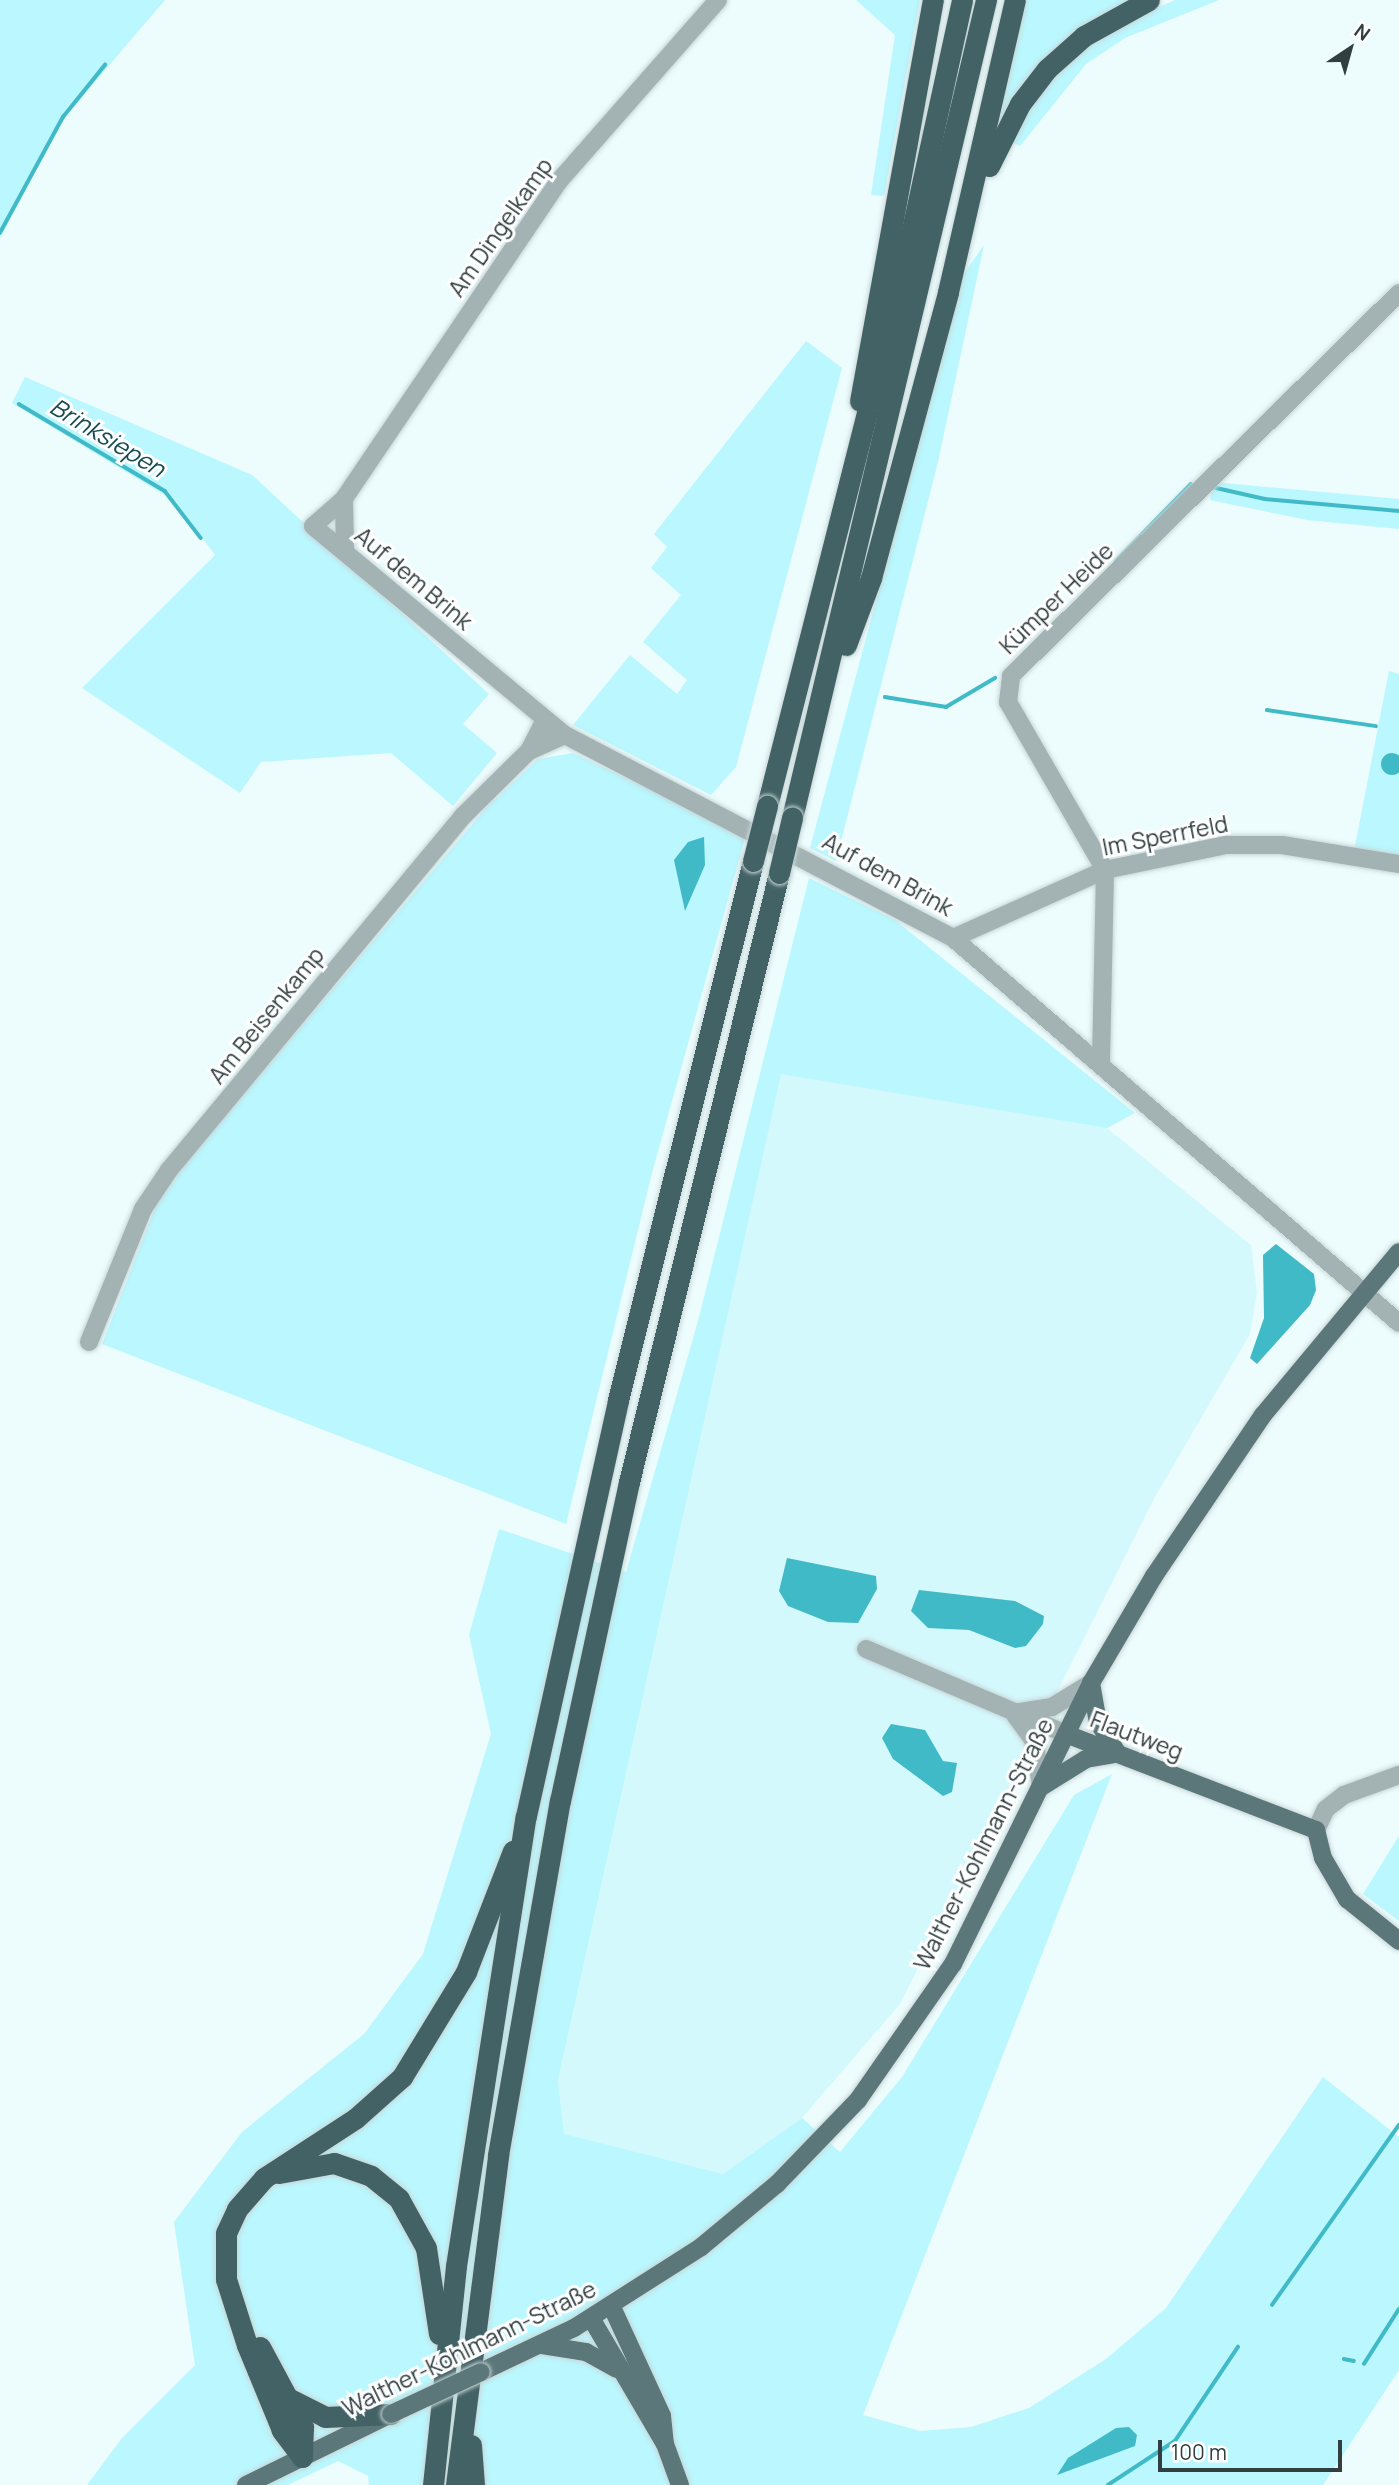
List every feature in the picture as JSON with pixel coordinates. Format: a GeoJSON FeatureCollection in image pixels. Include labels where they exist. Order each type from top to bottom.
{"type":"FeatureCollection","features":[{"type":"Feature","properties":{"kind":"highway"},"geometry":{"type":"LineString","coordinates":[[918,67],[927,0]]}},
{"type":"Feature","properties":{"kind":"highway"},"geometry":{"type":"LineString","coordinates":[[854,472],[867,346],[918,67],[933,0]]}},
{"type":"Feature","properties":{"kind":"highway"},"geometry":{"type":"LineString","coordinates":[[433,2485],[443,2379],[526,1816],[618,1400],[854,472],[962,0]]}},
{"type":"Feature","properties":{"kind":"highway"},"geometry":{"type":"LineString","coordinates":[[456,2485],[509,2088],[560,1801],[629,1482],[824,691],[986,0]]}},
{"type":"Feature","properties":{"kind":"highway"},"geometry":{"type":"LineString","coordinates":[[824,691],[871,578],[960,244],[1015,0]]}},
{"type":"Feature","properties":{"kind":"highway"},"geometry":{"type":"LineString","coordinates":[[960,244],[1003,132],[1035,84],[1084,36],[1149,0]]}},
{"type":"Feature","properties":{"kind":"highway"},"geometry":{"type":"LineString","coordinates":[[302,2457],[282,2430],[231,2296],[226,2234],[237,2208],[264,2178],[356,2118],[408,2068],[466,1972],[526,1816]]}},
{"type":"Feature","properties":{"kind":"highway"},"geometry":{"type":"LineString","coordinates":[[264,2178],[334,2163],[370,2176],[399,2199],[419,2228],[432,2271],[443,2379]]}},
{"type":"Feature","properties":{"kind":"highway"},"geometry":{"type":"LineString","coordinates":[[231,2296],[290,2399],[306,2437],[302,2457]]}},
{"type":"Feature","properties":{"kind":"highway"},"geometry":{"type":"LineString","coordinates":[[468,2384],[474,2485]]}},
{"type":"Feature","properties":{"kind":"highway"},"geometry":{"type":"LineString","coordinates":[[290,2399],[325,2417],[380,2416]]}},
{"type":"Feature","properties":{"kind":"main road","name":"Walther-Kohlmann-Straße"},"geometry":{"type":"LineString","coordinates":[[246,2485],[380,2416],[536,2347],[591,2318],[755,2204],[858,2099],[953,1964],[1091,1684],[1218,1479],[1361,1294],[1399,1252]]}},
{"type":"Feature","properties":{"kind":"main road"},"geometry":{"type":"LineString","coordinates":[[1041,1787],[1086,1759],[1116,1753],[1097,1722],[1091,1684]]}},
{"type":"Feature","properties":{"kind":"main road","name":"Flautweg"},"geometry":{"type":"LineString","coordinates":[[1066,1734],[1316,1830]]}},
{"type":"Feature","properties":{"kind":"main road"},"geometry":{"type":"LineString","coordinates":[[1316,1830],[1347,1899],[1399,1941]]}},
{"type":"Feature","properties":{"kind":"main road"},"geometry":{"type":"LineString","coordinates":[[611,2305],[662,2416],[665,2444]]}},
{"type":"Feature","properties":{"kind":"main road"},"geometry":{"type":"LineString","coordinates":[[591,2318],[617,2369],[665,2444],[680,2485]]}},
{"type":"Feature","properties":{"kind":"main road"},"geometry":{"type":"LineString","coordinates":[[536,2347],[586,2352],[617,2369]]}},
{"type":"Feature","properties":{"kind":"street","name":"Am Dingelkamp"},"geometry":{"type":"LineString","coordinates":[[313,526],[344,499],[559,181],[718,0]]}},
{"type":"Feature","properties":{"kind":"street","name":"Kümper Heide"},"geometry":{"type":"LineString","coordinates":[[1105,870],[1008,702],[1011,677],[1399,293]]}},
{"type":"Feature","properties":{"kind":"street"},"geometry":{"type":"LineString","coordinates":[[344,499],[345,551]]}},
{"type":"Feature","properties":{"kind":"street","name":"Auf dem Brink"},"geometry":{"type":"LineString","coordinates":[[313,526],[565,735],[953,938],[1101,1062],[1361,1294],[1399,1323]]}},
{"type":"Feature","properties":{"kind":"street","name":"Am Beisenkamp"},"geometry":{"type":"LineString","coordinates":[[89,1342],[143,1209],[169,1170],[463,816],[529,751],[545,720]]}},
{"type":"Feature","properties":{"kind":"street","name":"Am Beisenkamp"},"geometry":{"type":"LineString","coordinates":[[529,751],[565,735]]}},
{"type":"Feature","properties":{"kind":"street","name":"Im Sperrfeld"},"geometry":{"type":"LineString","coordinates":[[953,938],[1105,870],[1254,844],[1399,864]]}},
{"type":"Feature","properties":{"kind":"street"},"geometry":{"type":"LineString","coordinates":[[1101,1062],[1105,870]]}},
{"type":"Feature","properties":{"kind":"street","name":"Flautweg"},"geometry":{"type":"LineString","coordinates":[[866,1649],[1066,1734]]}},
{"type":"Feature","properties":{"kind":"street"},"geometry":{"type":"LineString","coordinates":[[1041,1787],[1035,1743],[1013,1712],[1052,1707],[1091,1684]]}},
{"type":"Feature","properties":{"kind":"street"},"geometry":{"type":"LineString","coordinates":[[1316,1830],[1326,1809],[1344,1795],[1399,1775]]}},
{"type":"Feature","properties":{"kind":"shaded area"},"geometry":{"type":"Polygon","coordinates":[[[0,0],[165,0],[64,118],[0,238],[0,0]]]}},
{"type":"Feature","properties":{"kind":"shaded area"},"geometry":{"type":"Polygon","coordinates":[[[856,0],[920,0],[884,196],[871,195],[895,35],[856,0]]]}},
{"type":"Feature","properties":{"kind":"shaded area"},"geometry":{"type":"Polygon","coordinates":[[[1024,0],[1134,0],[998,129],[1024,0]]]}},
{"type":"Feature","properties":{"kind":"shaded area"},"geometry":{"type":"Polygon","coordinates":[[[1175,0],[1219,0],[1125,38],[1086,64],[1020,146],[1008,140],[1024,112],[1077,55],[1123,23],[1175,0]]]}},
{"type":"Feature","properties":{"kind":"shaded area"},"geometry":{"type":"Polygon","coordinates":[[[984,245],[938,462],[836,861],[810,848],[963,275],[984,245]]]}},
{"type":"Feature","properties":{"kind":"shaded area"},"geometry":{"type":"Polygon","coordinates":[[[806,341],[842,368],[736,767],[711,795],[573,725],[630,655],[677,694],[687,680],[643,642],[681,595],[651,568],[667,547],[654,534],[806,341]]]}},
{"type":"Feature","properties":{"kind":"shaded area"},"geometry":{"type":"Polygon","coordinates":[[[25,377],[252,475],[489,694],[463,724],[497,753],[453,806],[391,753],[261,762],[240,793],[82,688],[215,555],[176,502],[12,403],[25,377]]]}},
{"type":"Feature","properties":{"kind":"shaded area"},"geometry":{"type":"Polygon","coordinates":[[[1213,482],[1399,499],[1399,529],[1307,520],[1210,500],[1213,482]]]}},
{"type":"Feature","properties":{"kind":"shaded area"},"geometry":{"type":"Polygon","coordinates":[[[1389,671],[1399,674],[1399,857],[1354,851],[1389,671]]]}},
{"type":"Feature","properties":{"kind":"shaded area"},"geometry":{"type":"Polygon","coordinates":[[[573,753],[746,835],[652,1173],[566,1524],[102,1344],[155,1208],[189,1159],[486,808],[538,759],[573,753]]]}},
{"type":"Feature","properties":{"kind":"shaded area"},"geometry":{"type":"Polygon","coordinates":[[[809,878],[895,920],[1135,1113],[1107,1128],[781,1074],[558,2080],[564,2134],[723,2174],[802,2118],[840,2152],[902,2077],[1074,1795],[1112,1774],[863,2415],[920,2431],[971,2427],[1029,2408],[1106,2359],[1166,2308],[1323,2077],[1399,2137],[1399,2370],[1323,2485],[369,2485],[368,2476],[338,2461],[288,2485],[87,2485],[122,2438],[195,2365],[174,2222],[242,2132],[364,2034],[423,1954],[491,1734],[469,1635],[499,1529],[626,1572],[698,1321],[809,878]]]}},
{"type":"Feature","properties":{"kind":"shaded area"},"geometry":{"type":"Polygon","coordinates":[[[781,1073],[1107,1128],[1251,1245],[1257,1292],[1250,1334],[1155,1497],[900,2004],[802,2118],[723,2174],[564,2135],[558,2080],[781,1073]]]}},
{"type":"Feature","properties":{"kind":"shaded area"},"geometry":{"type":"Polygon","coordinates":[[[1399,1836],[1399,1921],[1363,1894],[1399,1836]]]}},
{"type":"Feature","properties":{"kind":"water"},"geometry":{"type":"Polygon","coordinates":[[[1392,753],[1400,756],[1403,764],[1400,772],[1392,775],[1384,772],[1381,764],[1384,756],[1392,753]]]}},
{"type":"Feature","properties":{"kind":"water"},"geometry":{"type":"Polygon","coordinates":[[[704,837],[705,865],[685,911],[674,860],[688,842],[704,837]]]}},
{"type":"Feature","properties":{"kind":"water"},"geometry":{"type":"Polygon","coordinates":[[[1276,1244],[1314,1274],[1316,1290],[1310,1305],[1257,1364],[1250,1358],[1264,1318],[1263,1255],[1276,1244]]]}},
{"type":"Feature","properties":{"kind":"water"},"geometry":{"type":"Polygon","coordinates":[[[787,1558],[876,1576],[877,1589],[858,1623],[828,1622],[788,1606],[779,1591],[787,1558]]]}},
{"type":"Feature","properties":{"kind":"water"},"geometry":{"type":"Polygon","coordinates":[[[919,1590],[1015,1601],[1044,1616],[1043,1624],[1026,1646],[1015,1648],[969,1630],[928,1628],[911,1611],[919,1590]]]}},
{"type":"Feature","properties":{"kind":"water"},"geometry":{"type":"Polygon","coordinates":[[[891,1724],[925,1730],[943,1761],[957,1763],[952,1792],[943,1796],[893,1759],[882,1738],[891,1724]]]}},
{"type":"Feature","properties":{"kind":"water"},"geometry":{"type":"Polygon","coordinates":[[[1129,2427],[1137,2435],[1135,2446],[1057,2475],[1068,2458],[1116,2428],[1129,2427]]]}},
{"type":"Feature","properties":{"kind":"waterway","name":"Brinksiepen"},"geometry":{"type":"LineString","coordinates":[[0,233],[63,117],[105,65]]}},
{"type":"Feature","properties":{"kind":"waterway","name":"Brinksiepen"},"geometry":{"type":"LineString","coordinates":[[19,404],[165,491],[201,538]]}},
{"type":"Feature","properties":{"kind":"waterway"},"geometry":{"type":"LineString","coordinates":[[1116,561],[1191,484]]}},
{"type":"Feature","properties":{"kind":"waterway"},"geometry":{"type":"LineString","coordinates":[[1212,487],[1265,499],[1399,511]]}},
{"type":"Feature","properties":{"kind":"waterway"},"geometry":{"type":"LineString","coordinates":[[885,697],[946,707],[995,678]]}},
{"type":"Feature","properties":{"kind":"waterway"},"geometry":{"type":"LineString","coordinates":[[1267,710],[1376,726]]}},
{"type":"Feature","properties":{"kind":"waterway"},"geometry":{"type":"LineString","coordinates":[[1272,2305],[1399,2125]]}},
{"type":"Feature","properties":{"kind":"waterway"},"geometry":{"type":"LineString","coordinates":[[1364,2364],[1399,2309]]}},
{"type":"Feature","properties":{"kind":"waterway"},"geometry":{"type":"LineString","coordinates":[[1108,2485],[1175,2441],[1238,2347]]}},
{"type":"Feature","properties":{"kind":"waterway"},"geometry":{"type":"LineString","coordinates":[[1344,2359],[1354,2361]]}}]}
